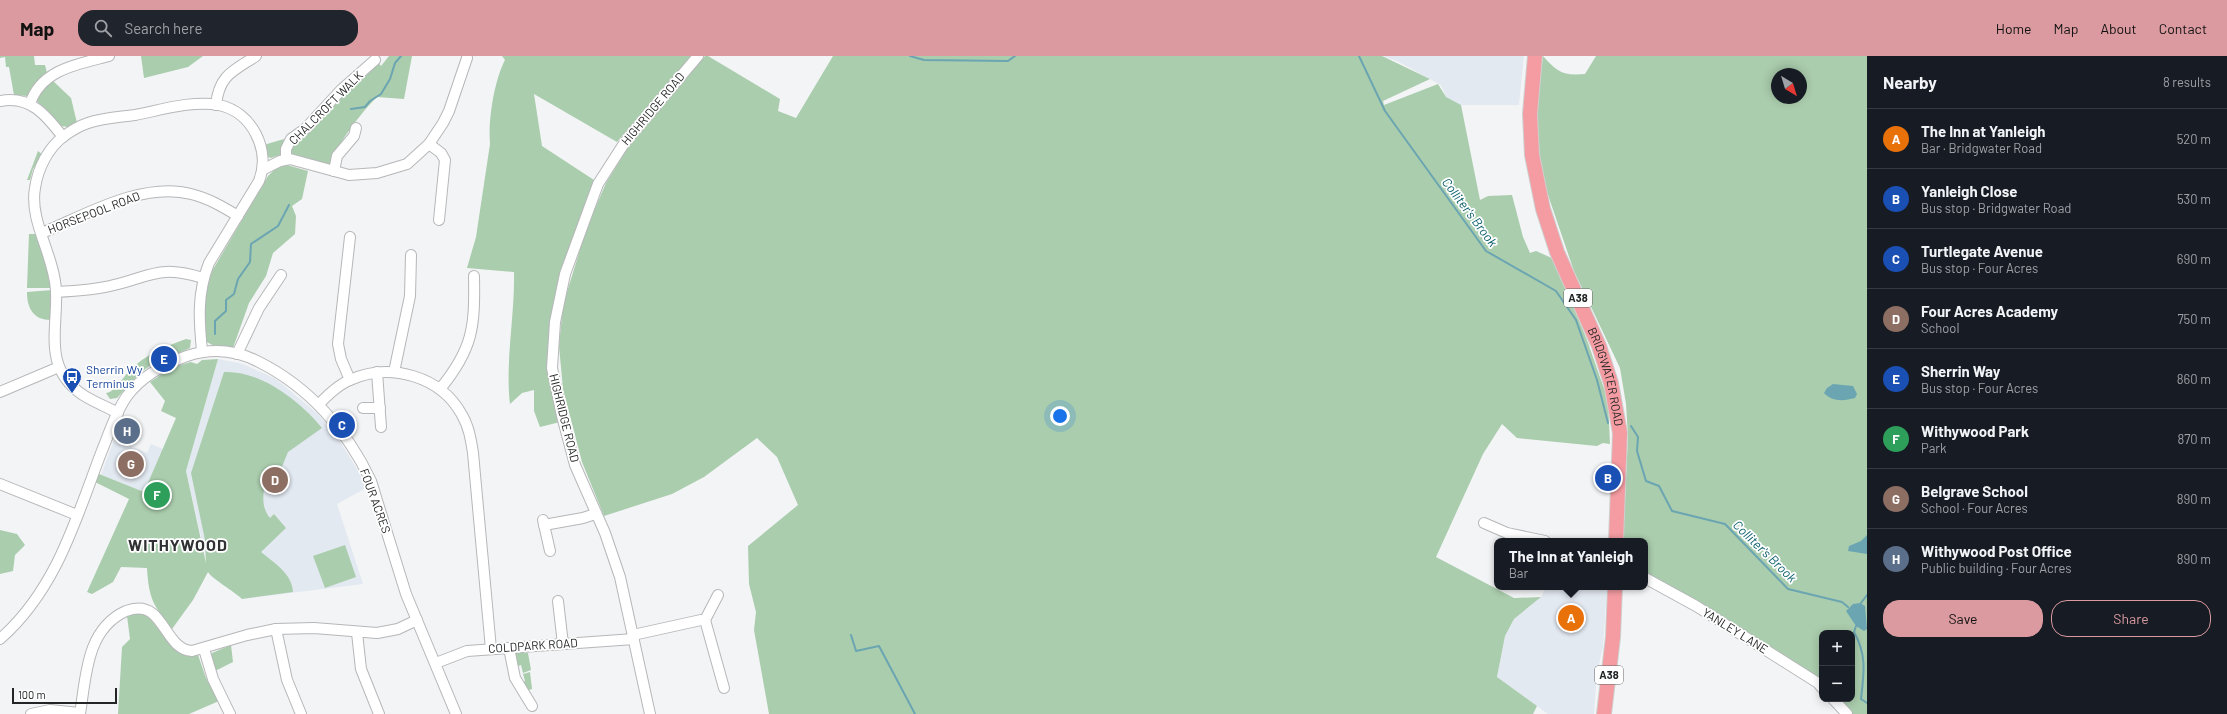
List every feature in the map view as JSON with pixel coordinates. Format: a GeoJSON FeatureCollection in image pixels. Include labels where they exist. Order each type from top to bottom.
{"type":"FeatureCollection","features":[{"type":"Feature","properties":{"kind":"highway","name":"BRIDGWATER ROAD"},"geometry":{"type":"LineString","coordinates":[[1535,56],[1530,114],[1532,155],[1543,209],[1557,252],[1599,346],[1611,383],[1620,433],[1616,538]]}},
{"type":"Feature","properties":{"kind":"highway","name":"A38"},"geometry":{"type":"LineString","coordinates":[[1604,714],[1613,636],[1615,590]]}},
{"type":"Feature","properties":{"kind":"street"},"geometry":{"type":"LineString","coordinates":[[30,104],[34,94],[50,76],[72,66],[109,56]]}},
{"type":"Feature","properties":{"kind":"street"},"geometry":{"type":"LineString","coordinates":[[216,105],[217,92],[222,80],[256,56]]}},
{"type":"Feature","properties":{"kind":"street","name":"HIGHRIDGE ROAD"},"geometry":{"type":"LineString","coordinates":[[650,714],[620,577],[605,533],[595,514],[575,465],[562,416],[552,368],[555,322],[565,274],[590,204],[610,162],[657,102],[698,56]]}},
{"type":"Feature","properties":{"kind":"street"},"geometry":{"type":"LineString","coordinates":[[262,170],[286,159],[350,175],[388,171],[408,164],[429,144],[449,111],[467,58]]}},
{"type":"Feature","properties":{"kind":"street","name":"CHALCROFT WALK"},"geometry":{"type":"LineString","coordinates":[[286,159],[286,149],[291,139],[305,129],[341,90],[375,60]]}},
{"type":"Feature","properties":{"kind":"street"},"geometry":{"type":"LineString","coordinates":[[0,101],[15,100],[30,104],[41,111],[63,136]]}},
{"type":"Feature","properties":{"kind":"street"},"geometry":{"type":"LineString","coordinates":[[118,412],[78,392],[66,380],[59,367],[54,347],[56,292],[51,261],[34,206],[34,188],[43,161],[53,146],[63,136],[81,126],[101,120],[191,105],[216,105],[238,113],[254,130],[262,148],[262,170],[259,180],[209,263],[203,278],[199,302],[202,351]]}},
{"type":"Feature","properties":{"kind":"street"},"geometry":{"type":"LineString","coordinates":[[334,171],[337,156],[354,136],[356,128]]}},
{"type":"Feature","properties":{"kind":"street"},"geometry":{"type":"LineString","coordinates":[[429,144],[441,153],[445,160],[439,220]]}},
{"type":"Feature","properties":{"kind":"street","name":"HORSEPOOL ROAD"},"geometry":{"type":"LineString","coordinates":[[42,233],[128,198],[160,191],[190,193],[211,201],[238,216]]}},
{"type":"Feature","properties":{"kind":"street"},"geometry":{"type":"LineString","coordinates":[[350,237],[338,344],[341,360],[350,380]]}},
{"type":"Feature","properties":{"kind":"street"},"geometry":{"type":"LineString","coordinates":[[394,372],[398,346],[406,320],[416,276],[411,255]]}},
{"type":"Feature","properties":{"kind":"street"},"geometry":{"type":"LineString","coordinates":[[56,292],[106,287],[160,271],[176,271],[203,278]]}},
{"type":"Feature","properties":{"kind":"street"},"geometry":{"type":"LineString","coordinates":[[237,354],[256,314],[281,276]]}},
{"type":"Feature","properties":{"kind":"street"},"geometry":{"type":"LineString","coordinates":[[440,389],[462,358],[471,335],[475,311],[474,276]]}},
{"type":"Feature","properties":{"kind":"street","name":"FOUR ACRES"},"geometry":{"type":"LineString","coordinates":[[1,638],[23,615],[46,584],[57,564],[118,412],[127,396],[150,374],[166,364],[202,351],[237,354],[252,358],[272,368],[291,381],[319,404],[349,442],[368,474],[406,594],[456,714]]}},
{"type":"Feature","properties":{"kind":"street"},"geometry":{"type":"LineString","coordinates":[[0,392],[59,367]]}},
{"type":"Feature","properties":{"kind":"street"},"geometry":{"type":"LineString","coordinates":[[377,372],[381,427]]}},
{"type":"Feature","properties":{"kind":"street"},"geometry":{"type":"LineString","coordinates":[[319,404],[330,393],[350,380],[377,372],[394,372],[418,377],[440,389],[462,414],[471,439],[491,649]]}},
{"type":"Feature","properties":{"kind":"street"},"geometry":{"type":"LineString","coordinates":[[363,408],[380,408]]}},
{"type":"Feature","properties":{"kind":"street"},"geometry":{"type":"LineString","coordinates":[[0,484],[77,515]]}},
{"type":"Feature","properties":{"kind":"street"},"geometry":{"type":"LineString","coordinates":[[550,551],[544,522],[583,518],[595,514]]}},
{"type":"Feature","properties":{"kind":"street"},"geometry":{"type":"LineString","coordinates":[[1484,523],[1507,532],[1532,538]]}},
{"type":"Feature","properties":{"kind":"street","name":"YANLEY LANE"},"geometry":{"type":"LineString","coordinates":[[1648,580],[1696,606],[1819,684]]}},
{"type":"Feature","properties":{"kind":"street"},"geometry":{"type":"LineString","coordinates":[[718,594],[705,620],[724,688]]}},
{"type":"Feature","properties":{"kind":"street"},"geometry":{"type":"LineString","coordinates":[[558,601],[563,644]]}},
{"type":"Feature","properties":{"kind":"street"},"geometry":{"type":"LineString","coordinates":[[31,714],[50,710],[80,713],[91,651],[96,638],[109,621],[131,609],[140,608],[153,614],[177,644],[183,649],[192,651],[204,649],[247,635],[276,630],[314,628],[357,633],[388,632],[417,620]]}},
{"type":"Feature","properties":{"kind":"street","name":"COLDPARK ROAD"},"geometry":{"type":"LineString","coordinates":[[436,663],[467,651],[633,637],[705,620]]}},
{"type":"Feature","properties":{"kind":"street"},"geometry":{"type":"LineString","coordinates":[[276,630],[287,680],[302,714]]}},
{"type":"Feature","properties":{"kind":"street"},"geometry":{"type":"LineString","coordinates":[[357,633],[361,669],[379,714]]}},
{"type":"Feature","properties":{"kind":"street"},"geometry":{"type":"LineString","coordinates":[[509,648],[515,678],[532,706]]}},
{"type":"Feature","properties":{"kind":"street"},"geometry":{"type":"LineString","coordinates":[[204,649],[213,679],[230,714]]}},
{"type":"Feature","properties":{"kind":"street"},"geometry":{"type":"LineString","coordinates":[[1836,702],[1847,714]]}},
{"type":"Feature","properties":{"kind":"shaded area"},"geometry":{"type":"Polygon","coordinates":[[[1382,56],[1524,56],[1519,105],[1461,105],[1446,97],[1441,85],[1397,61],[1382,56]]]}},
{"type":"Feature","properties":{"kind":"shaded area"},"geometry":{"type":"Polygon","coordinates":[[[218,359],[243,364],[276,379],[318,414],[341,443],[357,469],[366,488],[337,504],[363,584],[242,599],[225,585],[210,576],[186,471],[218,359]]]}},
{"type":"Feature","properties":{"kind":"shaded area"},"geometry":{"type":"Polygon","coordinates":[[[114,440],[147,453],[151,444],[163,449],[144,492],[101,475],[114,440]]]}},
{"type":"Feature","properties":{"kind":"shaded area"},"geometry":{"type":"Polygon","coordinates":[[[1544,590],[1607,590],[1603,647],[1597,672],[1594,714],[1548,714],[1497,677],[1505,636],[1514,619],[1541,597],[1544,590]]]}},
{"type":"Feature","properties":{"kind":"green space"},"geometry":{"type":"Polygon","coordinates":[[[0,56],[34,56],[35,65],[45,65],[47,73],[28,96],[14,95],[9,67],[6,67],[5,57],[0,58],[0,56]]]}},
{"type":"Feature","properties":{"kind":"green space"},"geometry":{"type":"Polygon","coordinates":[[[141,56],[203,56],[188,67],[144,78],[141,56]]]}},
{"type":"Feature","properties":{"kind":"green space"},"geometry":{"type":"Polygon","coordinates":[[[389,56],[412,56],[404,99],[377,97],[350,129],[337,149],[330,165],[290,153],[289,148],[377,61],[381,66],[389,56]]]}},
{"type":"Feature","properties":{"kind":"green space"},"geometry":{"type":"Polygon","coordinates":[[[502,56],[691,56],[617,142],[534,94],[542,146],[594,180],[585,206],[548,367],[550,383],[560,422],[540,427],[534,411],[534,390],[522,393],[510,404],[509,355],[514,272],[467,268],[476,237],[490,144],[491,113],[495,90],[505,60],[502,56]]]}},
{"type":"Feature","properties":{"kind":"green space"},"geometry":{"type":"Polygon","coordinates":[[[705,56],[708,56],[780,99],[778,111],[796,118],[833,56],[1382,56],[1430,79],[1383,101],[1384,105],[1438,84],[1446,97],[1461,105],[1480,200],[1488,196],[1512,195],[1523,237],[1530,253],[1536,251],[1554,259],[1587,340],[1608,400],[1610,444],[1603,443],[1597,446],[1517,438],[1502,424],[1483,454],[1436,557],[1494,587],[1494,590],[1499,590],[1514,598],[1541,597],[1514,619],[1505,636],[1497,677],[1537,706],[1533,714],[769,714],[754,630],[756,612],[749,584],[748,546],[798,505],[777,457],[757,438],[704,477],[672,494],[604,516],[582,462],[563,389],[559,346],[563,305],[587,227],[606,183],[627,149],[705,56]]]}},
{"type":"Feature","properties":{"kind":"green space"},"geometry":{"type":"Polygon","coordinates":[[[1543,56],[1552,66],[1561,72],[1585,74],[1596,56],[1867,56],[1867,714],[1852,714],[1841,702],[1855,702],[1855,630],[1819,630],[1819,680],[1648,575],[1648,538],[1623,538],[1628,436],[1626,404],[1620,368],[1574,271],[1547,192],[1538,152],[1538,93],[1543,56]]]}},
{"type":"Feature","properties":{"kind":"green space"},"geometry":{"type":"Polygon","coordinates":[[[51,79],[71,98],[77,123],[68,127],[61,126],[36,100],[51,79]]]}},
{"type":"Feature","properties":{"kind":"green space"},"geometry":{"type":"Polygon","coordinates":[[[284,139],[280,155],[271,158],[266,156],[265,146],[267,144],[284,139]]]}},
{"type":"Feature","properties":{"kind":"green space"},"geometry":{"type":"Polygon","coordinates":[[[38,151],[43,155],[33,169],[30,180],[27,180],[38,151]]]}},
{"type":"Feature","properties":{"kind":"green space"},"geometry":{"type":"Polygon","coordinates":[[[287,165],[308,171],[302,199],[292,206],[296,216],[295,234],[273,253],[266,276],[249,303],[233,348],[216,347],[205,341],[204,300],[212,271],[268,176],[276,168],[287,165]]]}},
{"type":"Feature","properties":{"kind":"green space"},"geometry":{"type":"Polygon","coordinates":[[[29,234],[39,234],[52,288],[27,288],[29,234]]]}},
{"type":"Feature","properties":{"kind":"green space"},"geometry":{"type":"Polygon","coordinates":[[[52,290],[51,320],[40,318],[32,312],[30,308],[27,292],[52,290]]]}},
{"type":"Feature","properties":{"kind":"green space"},"geometry":{"type":"Polygon","coordinates":[[[186,339],[191,340],[190,348],[151,365],[140,373],[117,398],[110,399],[106,393],[116,387],[130,370],[142,360],[186,339]]]}},
{"type":"Feature","properties":{"kind":"green space"},"geometry":{"type":"Polygon","coordinates":[[[218,359],[186,471],[206,563],[205,540],[191,473],[224,372],[251,376],[278,389],[291,398],[322,428],[288,452],[279,474],[264,488],[263,496],[267,514],[270,518],[274,514],[286,528],[261,552],[277,564],[286,574],[292,585],[293,592],[242,599],[208,572],[193,600],[172,629],[153,601],[149,588],[147,568],[121,567],[113,582],[92,594],[87,592],[129,499],[95,482],[99,474],[144,492],[176,418],[161,411],[165,401],[150,382],[173,367],[191,362],[197,364],[202,360],[218,359]]]}},
{"type":"Feature","properties":{"kind":"green space"},"geometry":{"type":"Polygon","coordinates":[[[0,530],[17,534],[25,545],[15,555],[13,571],[0,574],[0,530]]]}},
{"type":"Feature","properties":{"kind":"green space"},"geometry":{"type":"Polygon","coordinates":[[[345,545],[356,577],[325,588],[313,556],[345,545]]]}},
{"type":"Feature","properties":{"kind":"green space"},"geometry":{"type":"Polygon","coordinates":[[[135,613],[147,615],[169,642],[181,652],[189,655],[198,655],[206,678],[219,701],[189,714],[118,714],[122,647],[130,639],[127,616],[135,613]]]}},
{"type":"Feature","properties":{"kind":"green space"},"geometry":{"type":"Polygon","coordinates":[[[231,645],[233,662],[215,671],[210,655],[231,645]]]}},
{"type":"Feature","properties":{"kind":"green space"},"geometry":{"type":"Polygon","coordinates":[[[513,653],[528,653],[531,670],[523,673],[521,665],[516,667],[513,653]]]}},
{"type":"Feature","properties":{"kind":"green space"},"geometry":{"type":"Polygon","coordinates":[[[530,672],[532,689],[526,691],[520,684],[525,681],[523,674],[530,672]]]}},
{"type":"Feature","properties":{"kind":"water"},"geometry":{"type":"Polygon","coordinates":[[[1833,384],[1853,386],[1857,394],[1855,398],[1838,400],[1827,396],[1824,393],[1827,388],[1833,384]]]}},
{"type":"Feature","properties":{"kind":"water"},"geometry":{"type":"Polygon","coordinates":[[[1867,535],[1867,554],[1848,551],[1849,546],[1861,541],[1867,535]]]}},
{"type":"Feature","properties":{"kind":"water"},"geometry":{"type":"Polygon","coordinates":[[[1860,603],[1865,606],[1867,629],[1864,631],[1856,626],[1846,611],[1853,604],[1860,603]]]}},
{"type":"Feature","properties":{"kind":"waterway"},"geometry":{"type":"LineString","coordinates":[[351,109],[365,107],[370,101],[381,94],[390,79],[395,63],[401,56]]}},
{"type":"Feature","properties":{"kind":"waterway","name":"Colliter's Brook"},"geometry":{"type":"LineString","coordinates":[[910,56],[924,60],[1008,61],[1015,56]]}},
{"type":"Feature","properties":{"kind":"waterway","name":"Colliter's Brook"},"geometry":{"type":"LineString","coordinates":[[1359,56],[1385,111],[1486,251],[1556,291],[1576,320],[1597,380],[1608,423]]}},
{"type":"Feature","properties":{"kind":"waterway"},"geometry":{"type":"LineString","coordinates":[[215,334],[215,321],[226,311],[226,300],[234,294],[238,279],[250,262],[251,244],[278,226],[289,205]]}},
{"type":"Feature","properties":{"kind":"waterway","name":"Colliter's Brook"},"geometry":{"type":"LineString","coordinates":[[1631,426],[1638,437],[1637,451],[1646,481],[1659,486],[1672,511],[1725,524],[1788,589],[1842,602],[1848,607]]}},
{"type":"Feature","properties":{"kind":"waterway"},"geometry":{"type":"LineString","coordinates":[[1861,603],[1867,595]]}},
{"type":"Feature","properties":{"kind":"waterway","name":"Colliter's Brook"},"geometry":{"type":"LineString","coordinates":[[1856,626],[1854,632],[1861,649],[1864,664],[1861,699],[1867,703]]}},
{"type":"Feature","properties":{"kind":"waterway"},"geometry":{"type":"LineString","coordinates":[[851,635],[856,651],[879,646],[915,714]]}},
{"type":"Feature","properties":{"kind":"place","name":"Sherrin Way"},"geometry":{"type":"Point","coordinates":[164,359]}},
{"type":"Feature","properties":{"kind":"place","name":"Sherrin Wy Terminus"},"geometry":{"type":"Point","coordinates":[72,394]}},
{"type":"Feature","properties":{"kind":"place","name":"Turtlegate Avenue"},"geometry":{"type":"Point","coordinates":[342,425]}},
{"type":"Feature","properties":{"kind":"place","name":"Withywood Post Office"},"geometry":{"type":"Point","coordinates":[127,431]}},
{"type":"Feature","properties":{"kind":"place","name":"Belgrave School"},"geometry":{"type":"Point","coordinates":[131,464]}},
{"type":"Feature","properties":{"kind":"place","name":"Yanleigh Close"},"geometry":{"type":"Point","coordinates":[1608,478]}},
{"type":"Feature","properties":{"kind":"place","name":"Four Acres Academy"},"geometry":{"type":"Point","coordinates":[275,480]}},
{"type":"Feature","properties":{"kind":"place","name":"Withywood Park"},"geometry":{"type":"Point","coordinates":[157,495]}},
{"type":"Feature","properties":{"kind":"place","name":"The Inn at Yanleigh"},"geometry":{"type":"Point","coordinates":[1571,618]}},
{"type":"Feature","properties":{"kind":"district","name":"WITHYWOOD"},"geometry":{"type":"Point","coordinates":[178,545]}}]}
